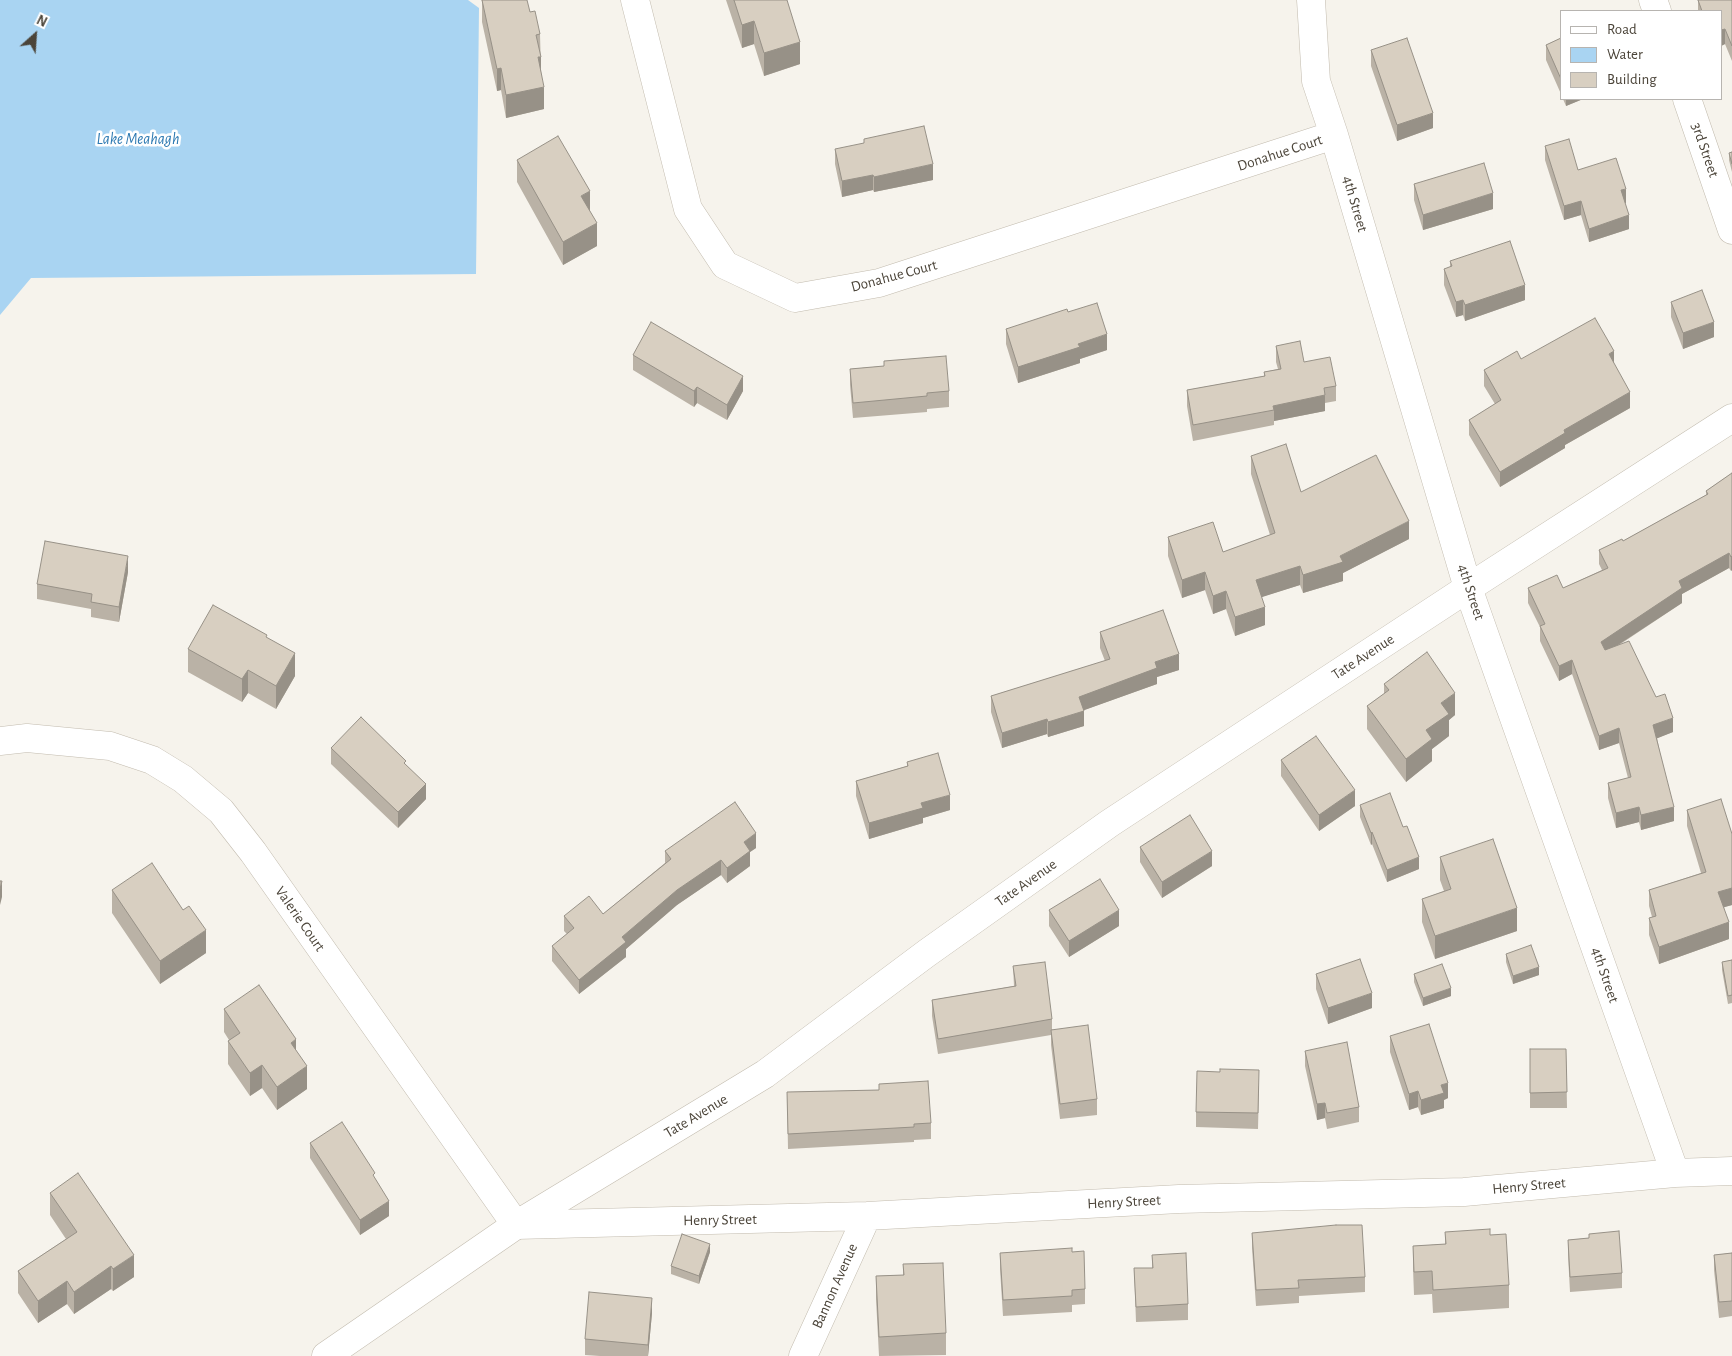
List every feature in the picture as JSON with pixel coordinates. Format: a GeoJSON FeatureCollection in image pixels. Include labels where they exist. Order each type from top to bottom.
{"type":"FeatureCollection","features":[{"type":"Feature","properties":{"kind":"street","name":"Donahue Court"},"geometry":{"type":"LineString","coordinates":[[635,0],[688,209],[725,265],[795,298],[878,283],[1334,135]]}},
{"type":"Feature","properties":{"kind":"street","name":"4th Street"},"geometry":{"type":"LineString","coordinates":[[1311,0],[1316,81],[1334,135],[1468,588],[1675,1173]]}},
{"type":"Feature","properties":{"kind":"street","name":"3rd Street"},"geometry":{"type":"LineString","coordinates":[[1687,100],[1732,230]]}},
{"type":"Feature","properties":{"kind":"street","name":"Tate Avenue"},"geometry":{"type":"LineString","coordinates":[[326,1356],[516,1225],[766,1074],[927,953],[1110,823],[1468,588],[1732,418]]}},
{"type":"Feature","properties":{"kind":"street","name":"Valerie Court"},"geometry":{"type":"LineString","coordinates":[[0,741],[27,738],[110,746],[152,760],[183,779],[221,811],[253,852],[516,1225]]}},
{"type":"Feature","properties":{"kind":"street","name":"Henry Street"},"geometry":{"type":"LineString","coordinates":[[516,1225],[867,1216],[1179,1199],[1464,1192],[1675,1173],[1732,1171]]}},
{"type":"Feature","properties":{"kind":"street","name":"Bannon Avenue"},"geometry":{"type":"LineString","coordinates":[[803,1356],[867,1216]]}},
{"type":"Feature","properties":{"kind":"water","name":"Lake Meahagh"},"geometry":{"type":"Polygon","coordinates":[[[0,0],[468,0],[479,8],[476,274],[31,278],[0,315],[0,0]]]}},
{"type":"Feature","properties":{"kind":"building"},"geometry":{"type":"Polygon","coordinates":[[[482,0],[527,0],[530,12],[535,11],[540,34],[536,35],[541,57],[538,57],[544,87],[506,95],[501,68],[497,69],[482,0]]]}},
{"type":"Feature","properties":{"kind":"building"},"geometry":{"type":"Polygon","coordinates":[[[734,0],[787,0],[800,42],[764,53],[754,21],[742,25],[734,0]]]}},
{"type":"Feature","properties":{"kind":"building"},"geometry":{"type":"Polygon","coordinates":[[[1698,0],[1732,0],[1732,46],[1725,29],[1722,30],[1722,10],[1702,10],[1698,0]]]}},
{"type":"Feature","properties":{"kind":"building"},"geometry":{"type":"Polygon","coordinates":[[[1407,38],[1433,113],[1397,125],[1371,50],[1407,38]]]}},
{"type":"Feature","properties":{"kind":"building"},"geometry":{"type":"Polygon","coordinates":[[[1560,38],[1560,77],[1546,45],[1560,38]]]}},
{"type":"Feature","properties":{"kind":"building"},"geometry":{"type":"Polygon","coordinates":[[[924,126],[933,164],[874,177],[873,175],[842,181],[835,149],[864,143],[864,139],[924,126]]]}},
{"type":"Feature","properties":{"kind":"building"},"geometry":{"type":"Polygon","coordinates":[[[558,136],[590,191],[581,196],[597,223],[563,242],[517,160],[558,136]]]}},
{"type":"Feature","properties":{"kind":"building"},"geometry":{"type":"Polygon","coordinates":[[[1569,139],[1578,170],[1616,158],[1626,189],[1621,190],[1629,215],[1589,229],[1581,201],[1564,206],[1545,146],[1569,139]]]}},
{"type":"Feature","properties":{"kind":"building"},"geometry":{"type":"Polygon","coordinates":[[[1732,152],[1732,164],[1729,153],[1732,152]]]}},
{"type":"Feature","properties":{"kind":"building"},"geometry":{"type":"Polygon","coordinates":[[[1484,163],[1493,193],[1423,215],[1414,184],[1484,163]]]}},
{"type":"Feature","properties":{"kind":"building"},"geometry":{"type":"Polygon","coordinates":[[[1510,241],[1525,285],[1465,305],[1463,300],[1456,302],[1444,269],[1452,266],[1450,261],[1510,241]]]}},
{"type":"Feature","properties":{"kind":"building"},"geometry":{"type":"Polygon","coordinates":[[[1702,290],[1714,322],[1683,333],[1671,302],[1702,290]]]}},
{"type":"Feature","properties":{"kind":"building"},"geometry":{"type":"Polygon","coordinates":[[[1097,303],[1107,334],[1078,344],[1080,347],[1018,367],[1006,329],[1067,309],[1068,312],[1097,303]]]}},
{"type":"Feature","properties":{"kind":"building"},"geometry":{"type":"Polygon","coordinates":[[[1595,318],[1614,351],[1609,354],[1630,392],[1564,430],[1565,433],[1500,472],[1469,420],[1501,400],[1484,370],[1517,351],[1521,359],[1595,318]]]}},
{"type":"Feature","properties":{"kind":"building"},"geometry":{"type":"Polygon","coordinates":[[[651,322],[743,376],[727,405],[697,387],[694,391],[633,355],[651,322]]]}},
{"type":"Feature","properties":{"kind":"building"},"geometry":{"type":"Polygon","coordinates":[[[1300,341],[1304,362],[1330,357],[1336,386],[1324,388],[1325,395],[1273,406],[1274,410],[1193,425],[1187,390],[1265,376],[1264,372],[1281,369],[1276,346],[1300,341]]]}},
{"type":"Feature","properties":{"kind":"building"},"geometry":{"type":"Polygon","coordinates":[[[946,356],[949,391],[927,393],[927,396],[853,403],[850,369],[884,366],[884,361],[946,356]]]}},
{"type":"Feature","properties":{"kind":"building"},"geometry":{"type":"Polygon","coordinates":[[[1286,444],[1301,492],[1376,455],[1409,521],[1340,556],[1343,562],[1303,575],[1300,566],[1256,580],[1265,607],[1235,617],[1226,591],[1213,596],[1205,572],[1182,580],[1168,537],[1213,522],[1223,552],[1275,533],[1251,456],[1286,444]]]}},
{"type":"Feature","properties":{"kind":"building"},"geometry":{"type":"Polygon","coordinates":[[[1732,473],[1732,556],[1729,553],[1679,581],[1682,588],[1601,642],[1605,650],[1629,641],[1656,697],[1665,694],[1673,718],[1653,725],[1674,807],[1641,815],[1639,807],[1616,813],[1608,783],[1631,777],[1619,728],[1599,736],[1572,660],[1559,666],[1540,626],[1545,624],[1528,588],[1557,575],[1563,588],[1608,568],[1599,550],[1622,539],[1623,541],[1708,494],[1706,491],[1732,473]]]}},
{"type":"Feature","properties":{"kind":"building"},"geometry":{"type":"Polygon","coordinates":[[[45,541],[128,556],[119,607],[91,602],[92,594],[37,584],[45,541]]]}},
{"type":"Feature","properties":{"kind":"building"},"geometry":{"type":"Polygon","coordinates":[[[213,605],[295,653],[276,686],[248,670],[242,679],[188,649],[213,605]]]}},
{"type":"Feature","properties":{"kind":"building"},"geometry":{"type":"Polygon","coordinates":[[[1163,610],[1179,654],[1155,662],[1157,668],[1079,697],[1084,711],[1048,722],[1047,719],[1002,733],[991,696],[1110,659],[1100,632],[1163,610]]]}},
{"type":"Feature","properties":{"kind":"building"},"geometry":{"type":"Polygon","coordinates":[[[1427,652],[1455,693],[1441,703],[1449,714],[1426,730],[1432,739],[1406,759],[1367,706],[1389,690],[1384,684],[1427,652]]]}},
{"type":"Feature","properties":{"kind":"building"},"geometry":{"type":"Polygon","coordinates":[[[361,717],[406,761],[404,763],[426,784],[398,812],[331,748],[361,717]]]}},
{"type":"Feature","properties":{"kind":"building"},"geometry":{"type":"Polygon","coordinates":[[[1316,736],[1355,790],[1319,815],[1281,760],[1316,736]]]}},
{"type":"Feature","properties":{"kind":"building"},"geometry":{"type":"Polygon","coordinates":[[[938,753],[950,795],[921,803],[923,808],[869,823],[856,781],[908,766],[907,762],[938,753]]]}},
{"type":"Feature","properties":{"kind":"building"},"geometry":{"type":"Polygon","coordinates":[[[1390,793],[1403,827],[1407,826],[1419,857],[1387,870],[1360,805],[1390,793]]]}},
{"type":"Feature","properties":{"kind":"building"},"geometry":{"type":"Polygon","coordinates":[[[1721,799],[1732,834],[1732,888],[1718,892],[1729,922],[1659,947],[1649,918],[1656,916],[1649,890],[1706,872],[1687,810],[1721,799]]]}},
{"type":"Feature","properties":{"kind":"building"},"geometry":{"type":"Polygon","coordinates":[[[735,802],[756,833],[744,842],[750,851],[727,868],[721,860],[677,890],[622,937],[626,942],[579,980],[552,946],[574,928],[564,916],[589,896],[603,914],[671,859],[665,851],[735,802]]]}},
{"type":"Feature","properties":{"kind":"building"},"geometry":{"type":"Polygon","coordinates":[[[1190,815],[1212,851],[1162,882],[1140,847],[1190,815]]]}},
{"type":"Feature","properties":{"kind":"building"},"geometry":{"type":"Polygon","coordinates":[[[1493,839],[1517,908],[1435,936],[1422,899],[1451,889],[1440,857],[1493,839]]]}},
{"type":"Feature","properties":{"kind":"building"},"geometry":{"type":"Polygon","coordinates":[[[152,863],[183,910],[189,906],[206,930],[160,961],[112,890],[152,863]]]}},
{"type":"Feature","properties":{"kind":"building"},"geometry":{"type":"Polygon","coordinates":[[[1100,879],[1119,910],[1069,941],[1049,910],[1100,879]]]}},
{"type":"Feature","properties":{"kind":"building"},"geometry":{"type":"Polygon","coordinates":[[[1531,945],[1539,967],[1513,976],[1506,954],[1531,945]]]}},
{"type":"Feature","properties":{"kind":"building"},"geometry":{"type":"Polygon","coordinates":[[[1360,959],[1372,993],[1328,1008],[1316,974],[1360,959]]]}},
{"type":"Feature","properties":{"kind":"building"},"geometry":{"type":"Polygon","coordinates":[[[1732,960],[1732,995],[1728,996],[1722,962],[1732,960]]]}},
{"type":"Feature","properties":{"kind":"building"},"geometry":{"type":"Polygon","coordinates":[[[1045,962],[1052,1019],[938,1039],[932,1000],[1016,986],[1013,966],[1045,962]]]}},
{"type":"Feature","properties":{"kind":"building"},"geometry":{"type":"Polygon","coordinates":[[[1442,964],[1451,988],[1423,998],[1414,974],[1442,964]]]}},
{"type":"Feature","properties":{"kind":"building"},"geometry":{"type":"Polygon","coordinates":[[[259,985],[296,1039],[291,1043],[307,1066],[277,1087],[262,1065],[250,1073],[228,1041],[240,1033],[224,1009],[259,985]]]}},
{"type":"Feature","properties":{"kind":"building"},"geometry":{"type":"Polygon","coordinates":[[[1429,1024],[1448,1083],[1441,1085],[1444,1093],[1421,1100],[1418,1091],[1409,1094],[1390,1036],[1429,1024]]]}},
{"type":"Feature","properties":{"kind":"building"},"geometry":{"type":"Polygon","coordinates":[[[1088,1025],[1097,1099],[1060,1104],[1051,1030],[1088,1025]]]}},
{"type":"Feature","properties":{"kind":"building"},"geometry":{"type":"Polygon","coordinates":[[[1347,1042],[1359,1107],[1327,1113],[1325,1103],[1317,1104],[1305,1051],[1347,1042]]]}},
{"type":"Feature","properties":{"kind":"building"},"geometry":{"type":"Polygon","coordinates":[[[1530,1049],[1566,1049],[1567,1092],[1530,1093],[1530,1049]]]}},
{"type":"Feature","properties":{"kind":"building"},"geometry":{"type":"Polygon","coordinates":[[[1220,1069],[1259,1070],[1258,1113],[1196,1112],[1197,1071],[1220,1072],[1220,1069]]]}},
{"type":"Feature","properties":{"kind":"building"},"geometry":{"type":"Polygon","coordinates":[[[928,1081],[931,1123],[914,1124],[914,1127],[788,1134],[787,1092],[879,1090],[879,1084],[928,1081]]]}},
{"type":"Feature","properties":{"kind":"building"},"geometry":{"type":"Polygon","coordinates":[[[342,1122],[375,1173],[373,1175],[389,1201],[360,1220],[310,1143],[342,1122]]]}},
{"type":"Feature","properties":{"kind":"building"},"geometry":{"type":"Polygon","coordinates":[[[78,1173],[134,1255],[113,1269],[111,1266],[74,1292],[67,1281],[38,1301],[18,1271],[77,1232],[50,1193],[78,1173]]]}},
{"type":"Feature","properties":{"kind":"building"},"geometry":{"type":"Polygon","coordinates":[[[1336,1225],[1362,1225],[1365,1277],[1298,1280],[1299,1288],[1256,1290],[1252,1233],[1336,1225]]]}},
{"type":"Feature","properties":{"kind":"building"},"geometry":{"type":"Polygon","coordinates":[[[1490,1229],[1490,1235],[1506,1234],[1509,1285],[1433,1290],[1432,1271],[1414,1272],[1413,1246],[1446,1244],[1445,1232],[1490,1229]]]}},
{"type":"Feature","properties":{"kind":"building"},"geometry":{"type":"Polygon","coordinates":[[[1619,1231],[1622,1273],[1570,1277],[1568,1240],[1589,1238],[1589,1234],[1619,1231]]]}},
{"type":"Feature","properties":{"kind":"building"},"geometry":{"type":"Polygon","coordinates":[[[682,1234],[710,1244],[699,1276],[671,1266],[682,1234]]]}},
{"type":"Feature","properties":{"kind":"building"},"geometry":{"type":"Polygon","coordinates":[[[1072,1248],[1072,1252],[1084,1251],[1085,1289],[1072,1290],[1072,1296],[1003,1300],[1000,1253],[1072,1248]]]}},
{"type":"Feature","properties":{"kind":"building"},"geometry":{"type":"Polygon","coordinates":[[[1186,1253],[1188,1304],[1136,1307],[1134,1268],[1153,1268],[1152,1255],[1186,1253]]]}},
{"type":"Feature","properties":{"kind":"building"},"geometry":{"type":"Polygon","coordinates":[[[1732,1253],[1732,1301],[1719,1302],[1714,1255],[1732,1253]]]}},
{"type":"Feature","properties":{"kind":"building"},"geometry":{"type":"Polygon","coordinates":[[[943,1263],[946,1333],[879,1337],[876,1276],[904,1275],[903,1264],[943,1263]]]}},
{"type":"Feature","properties":{"kind":"building"},"geometry":{"type":"Polygon","coordinates":[[[589,1292],[652,1298],[648,1345],[585,1339],[589,1292]]]}}]}
